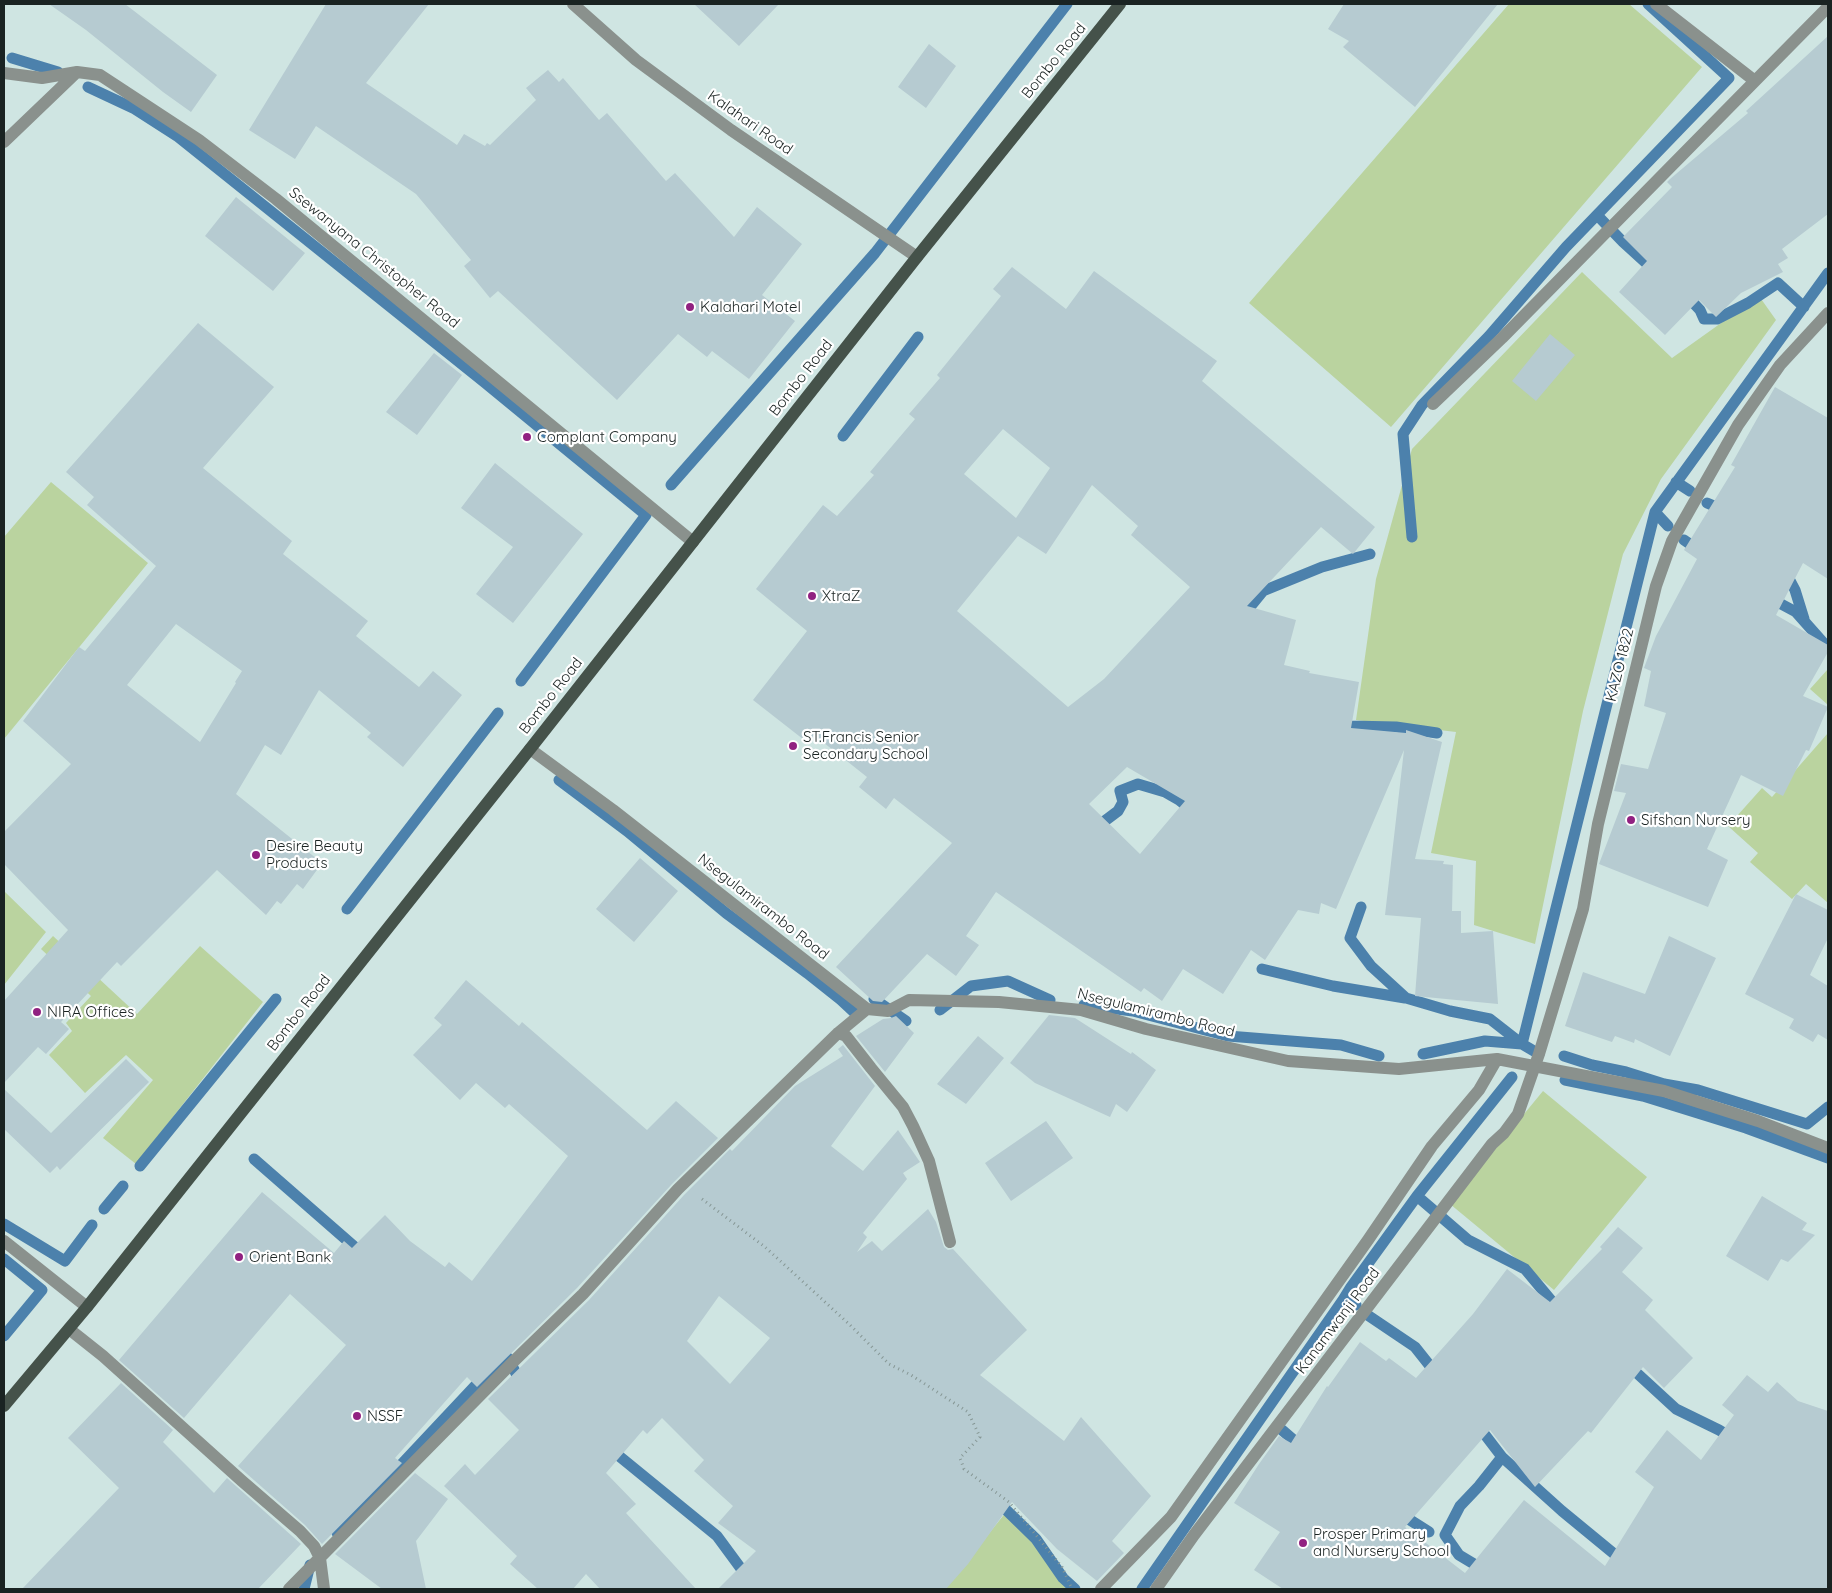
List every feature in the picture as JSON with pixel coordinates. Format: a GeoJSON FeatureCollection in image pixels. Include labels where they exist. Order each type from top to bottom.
{"type":"FeatureCollection","features":[{"type":"Feature","properties":{"kind":"main road","name":"Bombo Road"},"geometry":{"type":"LineString","coordinates":[[4,1406],[87,1307],[530,749],[917,257],[1120,4]]}},
{"type":"Feature","properties":{"kind":"street","name":"Kalahari Road"},"geometry":{"type":"LineString","coordinates":[[573,4],[636,60],[723,124],[917,257]]}},
{"type":"Feature","properties":{"kind":"street"},"geometry":{"type":"LineString","coordinates":[[1656,4],[1755,81]]}},
{"type":"Feature","properties":{"kind":"street"},"geometry":{"type":"LineString","coordinates":[[1433,404],[1502,338],[1828,7]]}},
{"type":"Feature","properties":{"kind":"street"},"geometry":{"type":"LineString","coordinates":[[4,142],[77,72]]}},
{"type":"Feature","properties":{"kind":"street","name":"Ssewanyana Christopher Road"},"geometry":{"type":"LineString","coordinates":[[4,74],[42,78],[77,72],[100,75],[200,140],[284,205],[693,542]]}},
{"type":"Feature","properties":{"kind":"street","name":"KAZO 1822"},"geometry":{"type":"LineString","coordinates":[[1533,1066],[1539,1054],[1583,909],[1598,824],[1618,738],[1656,586],[1672,541],[1738,426],[1780,365],[1828,313]]}},
{"type":"Feature","properties":{"kind":"street","name":"Nsegulamirambo Road"},"geometry":{"type":"LineString","coordinates":[[530,749],[613,810],[868,1009],[888,1011],[909,1000],[999,1002],[1082,1010],[1146,1029],[1288,1061],[1399,1069],[1497,1060],[1664,1091],[1758,1121],[1828,1148]]}},
{"type":"Feature","properties":{"kind":"street"},"geometry":{"type":"LineString","coordinates":[[289,1589],[512,1362],[583,1294],[684,1184],[838,1033],[868,1009]]}},
{"type":"Feature","properties":{"kind":"street"},"geometry":{"type":"LineString","coordinates":[[838,1033],[846,1036],[903,1107],[928,1161],[950,1242]]}},
{"type":"Feature","properties":{"kind":"street"},"geometry":{"type":"LineString","coordinates":[[1101,1589],[1171,1517],[1368,1240],[1432,1146],[1479,1090],[1497,1060]]}},
{"type":"Feature","properties":{"kind":"street","name":"Kanamwanji Road"},"geometry":{"type":"LineString","coordinates":[[1156,1589],[1194,1535],[1492,1144],[1518,1114],[1533,1066]]}},
{"type":"Feature","properties":{"kind":"street"},"geometry":{"type":"LineString","coordinates":[[4,1241],[87,1307]]}},
{"type":"Feature","properties":{"kind":"street"},"geometry":{"type":"LineString","coordinates":[[69,1329],[103,1356],[300,1531],[314,1546],[320,1558],[324,1589]]}},
{"type":"Feature","properties":{"kind":"path"},"geometry":{"type":"LineString","coordinates":[[684,1184],[708,1205],[765,1247],[890,1364],[911,1375],[968,1412],[980,1437],[960,1458],[964,1469],[1009,1502],[1062,1567],[1072,1589]]}},
{"type":"Feature","properties":{"kind":"green space"},"geometry":{"type":"Polygon","coordinates":[[[1509,4],[1629,4],[1702,67],[1391,427],[1249,303],[1509,4]]]}},
{"type":"Feature","properties":{"kind":"green space"},"geometry":{"type":"Polygon","coordinates":[[[1582,272],[1672,358],[1759,296],[1776,320],[1661,479],[1623,554],[1583,711],[1535,944],[1474,925],[1476,861],[1431,853],[1456,732],[1356,720],[1376,579],[1412,449],[1582,272]]]}},
{"type":"Feature","properties":{"kind":"green space"},"geometry":{"type":"Polygon","coordinates":[[[51,482],[148,563],[4,739],[4,537],[51,482]]]}},
{"type":"Feature","properties":{"kind":"green space"},"geometry":{"type":"Polygon","coordinates":[[[1828,669],[1828,705],[1810,689],[1828,669]]]}},
{"type":"Feature","properties":{"kind":"green space"},"geometry":{"type":"Polygon","coordinates":[[[1828,733],[1828,903],[1806,884],[1792,899],[1750,862],[1758,853],[1728,826],[1762,788],[1772,797],[1828,733]]]}},
{"type":"Feature","properties":{"kind":"green space"},"geometry":{"type":"Polygon","coordinates":[[[4,891],[46,932],[4,985],[4,891]]]}},
{"type":"Feature","properties":{"kind":"green space"},"geometry":{"type":"Polygon","coordinates":[[[53,936],[137,1014],[200,946],[263,1002],[136,1164],[103,1138],[153,1080],[126,1055],[85,1093],[49,1055],[72,1031],[66,1023],[91,996],[41,949],[53,936]]]}},
{"type":"Feature","properties":{"kind":"green space"},"geometry":{"type":"Polygon","coordinates":[[[1543,1091],[1647,1177],[1554,1290],[1450,1204],[1543,1091]]]}},
{"type":"Feature","properties":{"kind":"green space"},"geometry":{"type":"Polygon","coordinates":[[[1007,1511],[1074,1589],[944,1589],[1007,1511]]]}},
{"type":"Feature","properties":{"kind":"building"},"geometry":{"type":"Polygon","coordinates":[[[49,4],[125,4],[217,75],[191,112],[86,30],[49,4]]]}},
{"type":"Feature","properties":{"kind":"building"},"geometry":{"type":"Polygon","coordinates":[[[326,4],[429,4],[366,83],[457,145],[464,134],[485,146],[487,143],[490,145],[536,100],[526,88],[548,70],[559,82],[563,78],[599,120],[607,113],[666,181],[675,173],[734,237],[757,207],[802,244],[762,295],[795,321],[749,379],[712,351],[707,357],[678,334],[617,400],[498,291],[490,298],[464,266],[471,260],[416,194],[316,126],[295,159],[249,130],[326,4]]]}},
{"type":"Feature","properties":{"kind":"building"},"geometry":{"type":"Polygon","coordinates":[[[694,4],[779,4],[739,46],[694,4]]]}},
{"type":"Feature","properties":{"kind":"building"},"geometry":{"type":"Polygon","coordinates":[[[1344,4],[1498,4],[1415,107],[1343,47],[1349,41],[1328,29],[1344,4]]]}},
{"type":"Feature","properties":{"kind":"building"},"geometry":{"type":"Polygon","coordinates":[[[1828,36],[1828,214],[1782,249],[1788,258],[1778,264],[1783,272],[1741,293],[1716,317],[1699,300],[1665,335],[1619,292],[1647,261],[1623,237],[1672,187],[1667,182],[1670,179],[1748,113],[1746,111],[1828,36]]]}},
{"type":"Feature","properties":{"kind":"building"},"geometry":{"type":"Polygon","coordinates":[[[929,44],[956,66],[926,108],[898,87],[929,44]]]}},
{"type":"Feature","properties":{"kind":"building"},"geometry":{"type":"Polygon","coordinates":[[[236,197],[305,253],[273,291],[205,236],[236,197]]]}},
{"type":"Feature","properties":{"kind":"building"},"geometry":{"type":"Polygon","coordinates":[[[1012,267],[1066,309],[1094,271],[1217,361],[1202,381],[1375,527],[1353,554],[1321,527],[1247,606],[1296,620],[1284,665],[1310,671],[1309,673],[1359,682],[1351,728],[1406,733],[1406,730],[1442,742],[1415,859],[1444,861],[1443,864],[1453,865],[1452,911],[1461,911],[1461,933],[1493,931],[1498,1004],[1415,996],[1421,918],[1385,915],[1404,750],[1336,909],[1321,903],[1319,914],[1298,910],[1265,960],[1251,950],[1223,994],[1183,969],[1162,1001],[1144,988],[1141,992],[996,892],[966,936],[979,945],[956,976],[927,954],[882,1002],[873,1001],[836,967],[952,843],[894,798],[886,809],[859,787],[867,777],[814,735],[808,743],[753,700],[807,631],[756,589],[823,505],[837,516],[874,475],[870,472],[915,419],[909,414],[940,378],[937,375],[1001,296],[993,289],[1012,267]],[[1003,429],[964,474],[1016,518],[1050,468],[1003,429]],[[1092,485],[1046,554],[1018,536],[957,611],[1068,707],[1104,679],[1190,587],[1131,535],[1138,526],[1092,485]],[[1127,767],[1089,804],[1140,854],[1185,801],[1127,767]]]}},
{"type":"Feature","properties":{"kind":"building"},"geometry":{"type":"Polygon","coordinates":[[[198,323],[274,387],[203,468],[292,541],[283,554],[368,621],[356,636],[419,687],[433,671],[462,695],[403,767],[367,737],[371,733],[319,690],[281,755],[265,745],[236,794],[322,863],[303,889],[297,884],[281,904],[277,901],[266,915],[217,870],[121,966],[117,962],[61,1022],[69,1029],[46,1054],[38,1047],[4,1083],[4,1001],[68,930],[4,864],[4,832],[71,764],[23,721],[79,647],[85,651],[156,566],[87,505],[94,497],[66,472],[198,323]],[[176,624],[127,685],[200,742],[242,671],[176,624]]]}},
{"type":"Feature","properties":{"kind":"building"},"geometry":{"type":"Polygon","coordinates":[[[1550,334],[1575,355],[1536,401],[1512,381],[1550,334]]]}},
{"type":"Feature","properties":{"kind":"building"},"geometry":{"type":"Polygon","coordinates":[[[434,353],[462,375],[417,435],[386,412],[434,353]]]}},
{"type":"Feature","properties":{"kind":"building"},"geometry":{"type":"Polygon","coordinates":[[[1775,387],[1828,418],[1828,579],[1803,563],[1776,615],[1828,645],[1828,652],[1803,696],[1828,707],[1809,751],[1806,750],[1783,796],[1741,775],[1707,849],[1728,860],[1708,907],[1599,864],[1626,793],[1614,791],[1621,764],[1648,769],[1666,713],[1644,706],[1651,671],[1644,668],[1656,636],[1697,559],[1684,550],[1735,467],[1731,465],[1775,387]]]}},
{"type":"Feature","properties":{"kind":"building"},"geometry":{"type":"Polygon","coordinates":[[[495,463],[583,534],[513,623],[476,594],[513,547],[461,508],[495,463]]]}},
{"type":"Feature","properties":{"kind":"building"},"geometry":{"type":"Polygon","coordinates":[[[640,858],[678,891],[634,942],[596,909],[640,858]]]}},
{"type":"Feature","properties":{"kind":"building"},"geometry":{"type":"Polygon","coordinates":[[[1796,894],[1828,910],[1828,938],[1810,975],[1828,986],[1828,1040],[1818,1034],[1813,1042],[1789,1028],[1794,1019],[1745,994],[1796,894]]]}},
{"type":"Feature","properties":{"kind":"building"},"geometry":{"type":"Polygon","coordinates":[[[1669,936],[1716,958],[1670,1056],[1635,1039],[1634,1043],[1615,1036],[1612,1042],[1565,1026],[1583,972],[1645,994],[1669,936]]]}},
{"type":"Feature","properties":{"kind":"building"},"geometry":{"type":"Polygon","coordinates":[[[466,980],[519,1026],[522,1022],[647,1130],[676,1101],[718,1138],[672,1184],[577,1288],[477,1387],[467,1377],[395,1458],[402,1463],[322,1544],[305,1525],[238,1466],[346,1345],[290,1294],[184,1418],[119,1360],[262,1192],[334,1253],[344,1241],[352,1248],[385,1215],[410,1241],[445,1267],[449,1262],[472,1281],[568,1156],[509,1104],[505,1108],[476,1083],[460,1100],[413,1055],[442,1025],[434,1018],[466,980]]]}},
{"type":"Feature","properties":{"kind":"building"},"geometry":{"type":"Polygon","coordinates":[[[1049,1015],[1075,1018],[1131,1054],[1132,1052],[1156,1070],[1127,1112],[1116,1104],[1110,1117],[1035,1083],[1010,1063],[1049,1015]]]}},
{"type":"Feature","properties":{"kind":"building"},"geometry":{"type":"Polygon","coordinates":[[[896,1016],[914,1033],[885,1072],[856,1036],[883,1019],[896,1016]]]}},
{"type":"Feature","properties":{"kind":"building"},"geometry":{"type":"Polygon","coordinates":[[[978,1036],[1004,1058],[966,1104],[937,1084],[978,1036]]]}},
{"type":"Feature","properties":{"kind":"building"},"geometry":{"type":"Polygon","coordinates":[[[843,1045],[875,1086],[831,1146],[863,1171],[898,1130],[920,1162],[903,1173],[907,1179],[863,1233],[867,1237],[857,1252],[872,1241],[882,1251],[928,1209],[936,1222],[944,1247],[948,1250],[953,1249],[1027,1330],[980,1375],[1064,1441],[1081,1417],[1151,1496],[1112,1541],[1124,1553],[1097,1581],[1057,1549],[1012,1502],[968,1564],[946,1589],[718,1589],[756,1551],[718,1523],[733,1506],[694,1471],[704,1460],[662,1418],[647,1434],[643,1430],[606,1473],[636,1504],[626,1513],[696,1589],[600,1589],[586,1574],[573,1589],[538,1589],[510,1564],[517,1556],[444,1486],[465,1464],[475,1475],[519,1430],[488,1399],[589,1300],[684,1195],[730,1149],[732,1151],[795,1086],[843,1056],[838,1049],[843,1045]],[[719,1296],[687,1341],[730,1384],[770,1338],[719,1296]]]}},
{"type":"Feature","properties":{"kind":"building"},"geometry":{"type":"Polygon","coordinates":[[[126,1059],[149,1082],[60,1170],[57,1166],[50,1173],[4,1129],[4,1089],[51,1133],[126,1059]]]}},
{"type":"Feature","properties":{"kind":"building"},"geometry":{"type":"Polygon","coordinates":[[[1046,1121],[1073,1158],[1011,1201],[985,1163],[1046,1121]]]}},
{"type":"Feature","properties":{"kind":"building"},"geometry":{"type":"Polygon","coordinates":[[[1762,1196],[1807,1223],[1802,1230],[1815,1235],[1788,1262],[1781,1259],[1768,1281],[1726,1256],[1762,1196]]]}},
{"type":"Feature","properties":{"kind":"building"},"geometry":{"type":"Polygon","coordinates":[[[1618,1227],[1643,1248],[1622,1272],[1653,1300],[1645,1310],[1693,1358],[1664,1388],[1643,1367],[1591,1433],[1588,1431],[1535,1487],[1490,1430],[1405,1527],[1465,1573],[1524,1500],[1605,1566],[1654,1487],[1635,1472],[1667,1430],[1701,1460],[1734,1415],[1722,1405],[1747,1375],[1768,1392],[1777,1382],[1798,1401],[1828,1411],[1828,1589],[1283,1589],[1254,1570],[1280,1532],[1234,1503],[1279,1436],[1291,1443],[1327,1386],[1360,1342],[1386,1361],[1389,1358],[1416,1378],[1473,1314],[1507,1269],[1550,1302],[1602,1249],[1600,1247],[1618,1227]]]}},
{"type":"Feature","properties":{"kind":"building"},"geometry":{"type":"Polygon","coordinates":[[[121,1383],[173,1430],[163,1442],[214,1493],[227,1478],[301,1544],[258,1589],[22,1589],[119,1488],[68,1438],[121,1383]]]}},
{"type":"Feature","properties":{"kind":"building"},"geometry":{"type":"Polygon","coordinates":[[[415,1473],[448,1499],[416,1541],[426,1589],[382,1589],[335,1554],[415,1473]]]}},
{"type":"Feature","properties":{"kind":"waterway"},"geometry":{"type":"LineString","coordinates":[[671,485],[875,253],[1067,4]]}},
{"type":"Feature","properties":{"kind":"waterway"},"geometry":{"type":"LineString","coordinates":[[1412,537],[1403,434],[1422,405],[1489,336],[1566,247],[1729,78],[1648,4]]}},
{"type":"Feature","properties":{"kind":"waterway"},"geometry":{"type":"LineString","coordinates":[[12,58],[58,72]]}},
{"type":"Feature","properties":{"kind":"waterway"},"geometry":{"type":"LineString","coordinates":[[88,87],[135,109],[177,136],[484,382],[646,515],[521,681]]}},
{"type":"Feature","properties":{"kind":"waterway"},"geometry":{"type":"LineString","coordinates":[[1597,215],[1657,273]]}},
{"type":"Feature","properties":{"kind":"waterway"},"geometry":{"type":"LineString","coordinates":[[1522,1044],[1655,512],[1828,273]]}},
{"type":"Feature","properties":{"kind":"waterway"},"geometry":{"type":"LineString","coordinates":[[1684,293],[1700,310],[1704,319],[1717,319],[1748,303],[1778,283],[1804,307]]}},
{"type":"Feature","properties":{"kind":"waterway"},"geometry":{"type":"LineString","coordinates":[[843,436],[918,337]]}},
{"type":"Feature","properties":{"kind":"waterway"},"geometry":{"type":"LineString","coordinates":[[1676,482],[1690,491]]}},
{"type":"Feature","properties":{"kind":"waterway"},"geometry":{"type":"LineString","coordinates":[[1707,503],[1726,511]]}},
{"type":"Feature","properties":{"kind":"waterway"},"geometry":{"type":"LineString","coordinates":[[1655,512],[1668,526]]}},
{"type":"Feature","properties":{"kind":"waterway"},"geometry":{"type":"LineString","coordinates":[[1684,540],[1700,551]]}},
{"type":"Feature","properties":{"kind":"waterway"},"geometry":{"type":"LineString","coordinates":[[1241,618],[1263,591],[1322,567],[1370,554]]}},
{"type":"Feature","properties":{"kind":"waterway"},"geometry":{"type":"LineString","coordinates":[[1785,571],[1795,590],[1804,619]]}},
{"type":"Feature","properties":{"kind":"waterway"},"geometry":{"type":"LineString","coordinates":[[1768,597],[1796,612],[1828,648]]}},
{"type":"Feature","properties":{"kind":"waterway"},"geometry":{"type":"LineString","coordinates":[[347,909],[498,713]]}},
{"type":"Feature","properties":{"kind":"waterway"},"geometry":{"type":"LineString","coordinates":[[1337,723],[1349,726],[1396,727],[1437,733]]}},
{"type":"Feature","properties":{"kind":"waterway"},"geometry":{"type":"LineString","coordinates":[[559,780],[627,831],[726,913],[807,973],[856,1014]]}},
{"type":"Feature","properties":{"kind":"waterway"},"geometry":{"type":"LineString","coordinates":[[1094,822],[1098,826],[1118,811],[1123,802],[1120,791],[1138,784],[1165,792],[1194,812]]}},
{"type":"Feature","properties":{"kind":"waterway"},"geometry":{"type":"LineString","coordinates":[[1361,907],[1350,938],[1371,966],[1406,998],[1450,1011],[1490,1019],[1522,1044],[1539,1054]]}},
{"type":"Feature","properties":{"kind":"waterway"},"geometry":{"type":"LineString","coordinates":[[1262,969],[1333,986],[1405,998]]}},
{"type":"Feature","properties":{"kind":"waterway"},"geometry":{"type":"LineString","coordinates":[[940,1010],[971,986],[1008,981],[1050,1000]]}},
{"type":"Feature","properties":{"kind":"waterway"},"geometry":{"type":"LineString","coordinates":[[140,1166],[276,999]]}},
{"type":"Feature","properties":{"kind":"waterway"},"geometry":{"type":"LineString","coordinates":[[874,999],[906,1021]]}},
{"type":"Feature","properties":{"kind":"waterway"},"geometry":{"type":"LineString","coordinates":[[1084,1005],[1133,1011],[1228,1036],[1341,1045],[1379,1056]]}},
{"type":"Feature","properties":{"kind":"waterway"},"geometry":{"type":"LineString","coordinates":[[1423,1054],[1485,1041],[1522,1044]]}},
{"type":"Feature","properties":{"kind":"waterway"},"geometry":{"type":"LineString","coordinates":[[1564,1056],[1664,1084],[1698,1090],[1807,1124],[1828,1107]]}},
{"type":"Feature","properties":{"kind":"waterway"},"geometry":{"type":"LineString","coordinates":[[1142,1589],[1351,1287],[1417,1196],[1512,1077]]}},
{"type":"Feature","properties":{"kind":"waterway"},"geometry":{"type":"LineString","coordinates":[[1565,1080],[1643,1096],[1746,1128],[1828,1158]]}},
{"type":"Feature","properties":{"kind":"waterway"},"geometry":{"type":"LineString","coordinates":[[254,1159],[365,1256]]}},
{"type":"Feature","properties":{"kind":"waterway"},"geometry":{"type":"LineString","coordinates":[[104,1209],[123,1186]]}},
{"type":"Feature","properties":{"kind":"waterway"},"geometry":{"type":"LineString","coordinates":[[1417,1196],[1468,1240],[1525,1269],[1560,1311]]}},
{"type":"Feature","properties":{"kind":"waterway"},"geometry":{"type":"LineString","coordinates":[[4,1224],[65,1261],[92,1225]]}},
{"type":"Feature","properties":{"kind":"waterway"},"geometry":{"type":"LineString","coordinates":[[4,1259],[42,1290],[4,1336]]}},
{"type":"Feature","properties":{"kind":"waterway"},"geometry":{"type":"LineString","coordinates":[[1343,1300],[1356,1305]]}},
{"type":"Feature","properties":{"kind":"waterway"},"geometry":{"type":"LineString","coordinates":[[1366,1314],[1415,1347],[1438,1376]]}},
{"type":"Feature","properties":{"kind":"waterway"},"geometry":{"type":"LineString","coordinates":[[337,1533],[489,1371],[508,1358],[522,1385]]}},
{"type":"Feature","properties":{"kind":"waterway"},"geometry":{"type":"LineString","coordinates":[[1627,1364],[1676,1409],[1734,1439]]}},
{"type":"Feature","properties":{"kind":"waterway"},"geometry":{"type":"LineString","coordinates":[[1476,1423],[1502,1457],[1562,1511],[1624,1562]]}},
{"type":"Feature","properties":{"kind":"waterway"},"geometry":{"type":"LineString","coordinates":[[1282,1430],[1304,1449]]}},
{"type":"Feature","properties":{"kind":"waterway"},"geometry":{"type":"LineString","coordinates":[[608,1447],[717,1536],[756,1589]]}},
{"type":"Feature","properties":{"kind":"waterway"},"geometry":{"type":"LineString","coordinates":[[1474,1564],[1459,1555],[1445,1535],[1460,1506],[1502,1457]]}},
{"type":"Feature","properties":{"kind":"waterway"},"geometry":{"type":"LineString","coordinates":[[995,1499],[1036,1539],[1063,1578],[1075,1589]]}},
{"type":"Feature","properties":{"kind":"waterway"},"geometry":{"type":"LineString","coordinates":[[1399,1513],[1429,1532]]}},
{"type":"Feature","properties":{"kind":"waterway"},"geometry":{"type":"LineString","coordinates":[[304,1589],[310,1565]]}},
{"type":"Feature","properties":{"kind":"place","name":"Kalahari Motel"},"geometry":{"type":"Point","coordinates":[690,307]}},
{"type":"Feature","properties":{"kind":"place","name":"Complant Company"},"geometry":{"type":"Point","coordinates":[527,437]}},
{"type":"Feature","properties":{"kind":"place","name":"XtraZ"},"geometry":{"type":"Point","coordinates":[812,596]}},
{"type":"Feature","properties":{"kind":"place","name":"ST.Francis Senior Secondary School"},"geometry":{"type":"Point","coordinates":[793,746]}},
{"type":"Feature","properties":{"kind":"place","name":"Sifshan Nursery"},"geometry":{"type":"Point","coordinates":[1631,820]}},
{"type":"Feature","properties":{"kind":"place","name":"Desire Beauty Products"},"geometry":{"type":"Point","coordinates":[256,855]}},
{"type":"Feature","properties":{"kind":"place","name":"NIRA Offices"},"geometry":{"type":"Point","coordinates":[37,1012]}},
{"type":"Feature","properties":{"kind":"place","name":"Orient Bank"},"geometry":{"type":"Point","coordinates":[239,1257]}},
{"type":"Feature","properties":{"kind":"place","name":"NSSF"},"geometry":{"type":"Point","coordinates":[357,1416]}},
{"type":"Feature","properties":{"kind":"place","name":"Prosper Primary and Nursery School"},"geometry":{"type":"Point","coordinates":[1303,1543]}}]}
